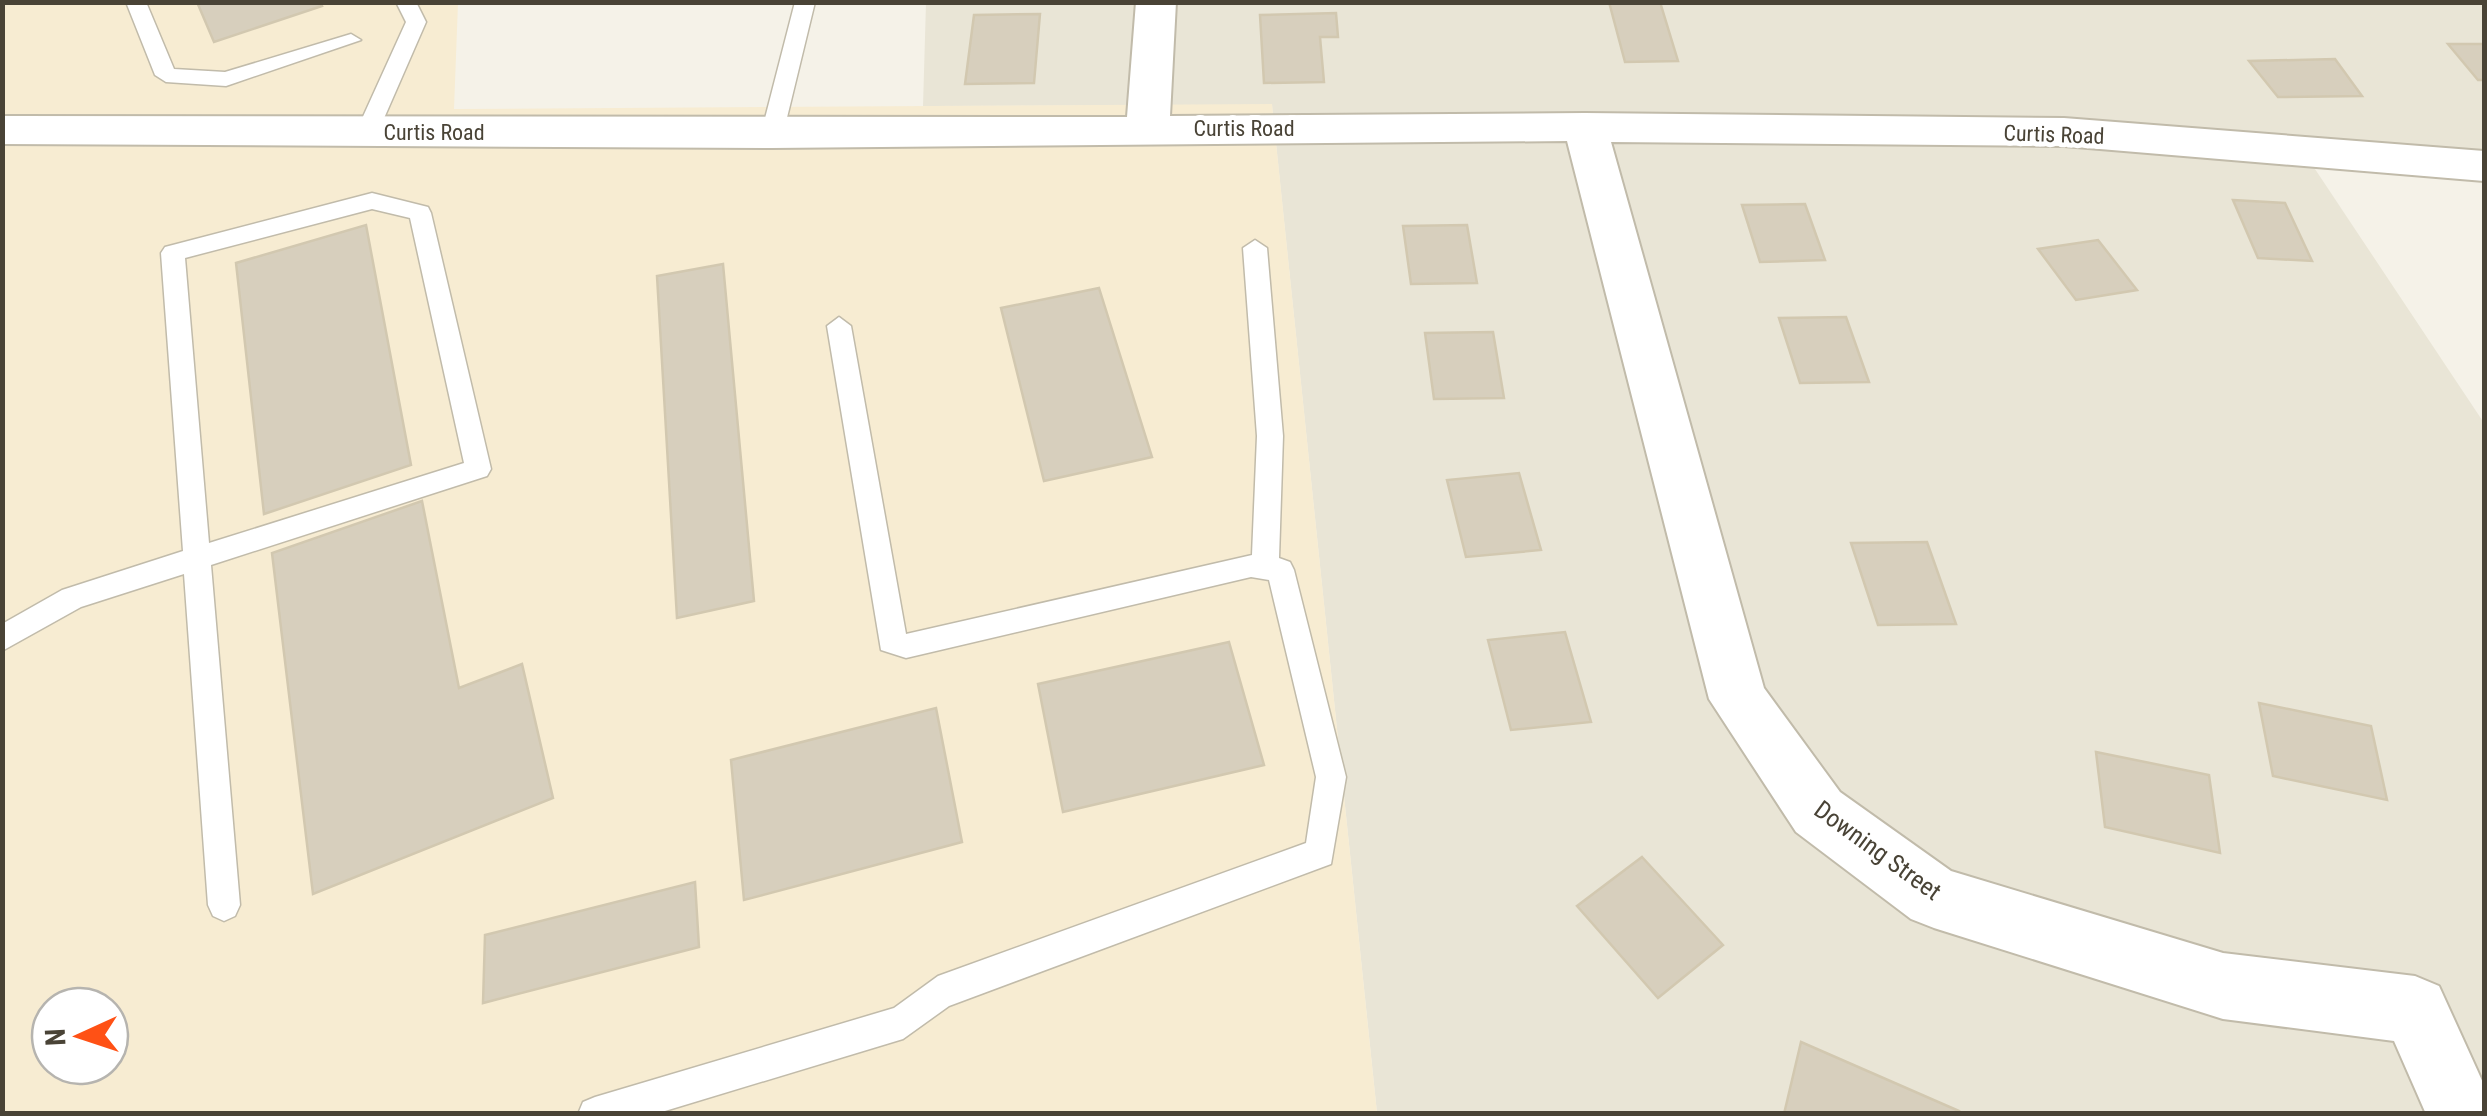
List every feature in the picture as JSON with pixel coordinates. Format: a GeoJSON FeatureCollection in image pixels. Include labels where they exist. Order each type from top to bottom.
{"type":"FeatureCollection","features":[{"type":"Feature","properties":{"kind":"street"},"geometry":{"type":"LineString","coordinates":[[1148,128],[1156,2]]}},
{"type":"Feature","properties":{"kind":"street","name":"Curtis Road"},"geometry":{"type":"LineString","coordinates":[[2,130],[772,134],[1584,127],[2064,132],[2484,166]]}},
{"type":"Feature","properties":{"kind":"street","name":"Downing Street"},"geometry":{"type":"LineString","coordinates":[[1584,127],[1738,699],[1818,812],[1934,897],[2223,986],[2415,1010],[2462,1114]]}},
{"type":"Feature","properties":{"kind":"lane"},"geometry":{"type":"LineString","coordinates":[[136,2],[166,76],[226,79],[351,40]]}},
{"type":"Feature","properties":{"kind":"lane"},"geometry":{"type":"LineString","coordinates":[[367,132],[416,22],[406,2]]}},
{"type":"Feature","properties":{"kind":"lane"},"geometry":{"type":"LineString","coordinates":[[772,134],[805,2]]}},
{"type":"Feature","properties":{"kind":"lane"},"geometry":{"type":"LineString","coordinates":[[2,639],[72,598],[199,556],[478,468],[420,214],[372,201],[173,252],[199,556],[224,905]]}},
{"type":"Feature","properties":{"kind":"lane"},"geometry":{"type":"LineString","coordinates":[[1255,248],[1270,436],[1265,568]]}},
{"type":"Feature","properties":{"kind":"lane"},"geometry":{"type":"LineString","coordinates":[[595,1114],[903,1022],[938,993],[1320,853],[1331,777],[1280,570],[1251,566],[906,646],[892,641],[839,326]]}},
{"type":"Feature","properties":{"kind":"shaded area"},"geometry":{"type":"Polygon","coordinates":[[[2,3],[458,3],[454,109],[1272,104],[1377,1113],[3,1113],[2,3]]]}},
{"type":"Feature","properties":{"kind":"shaded area"},"geometry":{"type":"Polygon","coordinates":[[[926,3],[2484,3],[2484,158],[2305,154],[2484,423],[2484,1113],[1377,1113],[1272,105],[923,106],[926,3]]]}},
{"type":"Feature","properties":{"kind":"building"},"geometry":{"type":"Polygon","coordinates":[[[197,2],[320,2],[322,6],[214,42],[197,2]]]}},
{"type":"Feature","properties":{"kind":"building"},"geometry":{"type":"Polygon","coordinates":[[[1609,2],[1660,2],[1678,61],[1625,62],[1609,2]]]}},
{"type":"Feature","properties":{"kind":"building"},"geometry":{"type":"Polygon","coordinates":[[[1336,13],[1338,37],[1320,37],[1324,82],[1264,83],[1260,15],[1336,13]]]}},
{"type":"Feature","properties":{"kind":"building"},"geometry":{"type":"Polygon","coordinates":[[[1040,14],[1034,83],[965,84],[974,15],[1040,14]]]}},
{"type":"Feature","properties":{"kind":"building"},"geometry":{"type":"Polygon","coordinates":[[[2448,44],[2484,44],[2484,80],[2478,80],[2448,44]]]}},
{"type":"Feature","properties":{"kind":"building"},"geometry":{"type":"Polygon","coordinates":[[[2335,59],[2362,96],[2278,97],[2249,61],[2335,59]]]}},
{"type":"Feature","properties":{"kind":"building"},"geometry":{"type":"Polygon","coordinates":[[[2233,200],[2285,203],[2312,261],[2258,258],[2233,200]]]}},
{"type":"Feature","properties":{"kind":"building"},"geometry":{"type":"Polygon","coordinates":[[[1805,204],[1825,260],[1760,262],[1742,205],[1805,204]]]}},
{"type":"Feature","properties":{"kind":"building"},"geometry":{"type":"Polygon","coordinates":[[[366,225],[411,465],[264,514],[236,263],[366,225]]]}},
{"type":"Feature","properties":{"kind":"building"},"geometry":{"type":"Polygon","coordinates":[[[1467,225],[1477,283],[1411,284],[1403,226],[1467,225]]]}},
{"type":"Feature","properties":{"kind":"building"},"geometry":{"type":"Polygon","coordinates":[[[2098,240],[2137,290],[2076,300],[2038,249],[2098,240]]]}},
{"type":"Feature","properties":{"kind":"building"},"geometry":{"type":"Polygon","coordinates":[[[723,264],[754,601],[677,618],[657,276],[723,264]]]}},
{"type":"Feature","properties":{"kind":"building"},"geometry":{"type":"Polygon","coordinates":[[[1099,288],[1152,457],[1044,481],[1001,308],[1099,288]]]}},
{"type":"Feature","properties":{"kind":"building"},"geometry":{"type":"Polygon","coordinates":[[[1846,317],[1869,382],[1800,383],[1779,318],[1846,317]]]}},
{"type":"Feature","properties":{"kind":"building"},"geometry":{"type":"Polygon","coordinates":[[[1493,332],[1504,398],[1434,399],[1425,333],[1493,332]]]}},
{"type":"Feature","properties":{"kind":"building"},"geometry":{"type":"Polygon","coordinates":[[[1519,473],[1541,550],[1466,557],[1447,480],[1519,473]]]}},
{"type":"Feature","properties":{"kind":"building"},"geometry":{"type":"Polygon","coordinates":[[[422,501],[459,688],[522,664],[553,798],[313,894],[272,553],[422,501]]]}},
{"type":"Feature","properties":{"kind":"building"},"geometry":{"type":"Polygon","coordinates":[[[1927,542],[1956,624],[1878,625],[1851,543],[1927,542]]]}},
{"type":"Feature","properties":{"kind":"building"},"geometry":{"type":"Polygon","coordinates":[[[1565,632],[1591,722],[1511,730],[1488,640],[1565,632]]]}},
{"type":"Feature","properties":{"kind":"building"},"geometry":{"type":"Polygon","coordinates":[[[1229,642],[1264,765],[1063,812],[1038,684],[1229,642]]]}},
{"type":"Feature","properties":{"kind":"building"},"geometry":{"type":"Polygon","coordinates":[[[2259,703],[2371,726],[2387,800],[2273,776],[2259,703]]]}},
{"type":"Feature","properties":{"kind":"building"},"geometry":{"type":"Polygon","coordinates":[[[936,708],[962,842],[744,900],[731,760],[936,708]]]}},
{"type":"Feature","properties":{"kind":"building"},"geometry":{"type":"Polygon","coordinates":[[[2096,752],[2209,775],[2220,853],[2105,827],[2096,752]]]}},
{"type":"Feature","properties":{"kind":"building"},"geometry":{"type":"Polygon","coordinates":[[[1642,857],[1723,945],[1658,998],[1577,906],[1642,857]]]}},
{"type":"Feature","properties":{"kind":"building"},"geometry":{"type":"Polygon","coordinates":[[[695,882],[699,947],[483,1003],[485,935],[695,882]]]}},
{"type":"Feature","properties":{"kind":"building"},"geometry":{"type":"Polygon","coordinates":[[[1801,1042],[1959,1111],[1958,1114],[1784,1114],[1801,1042]]]}}]}
